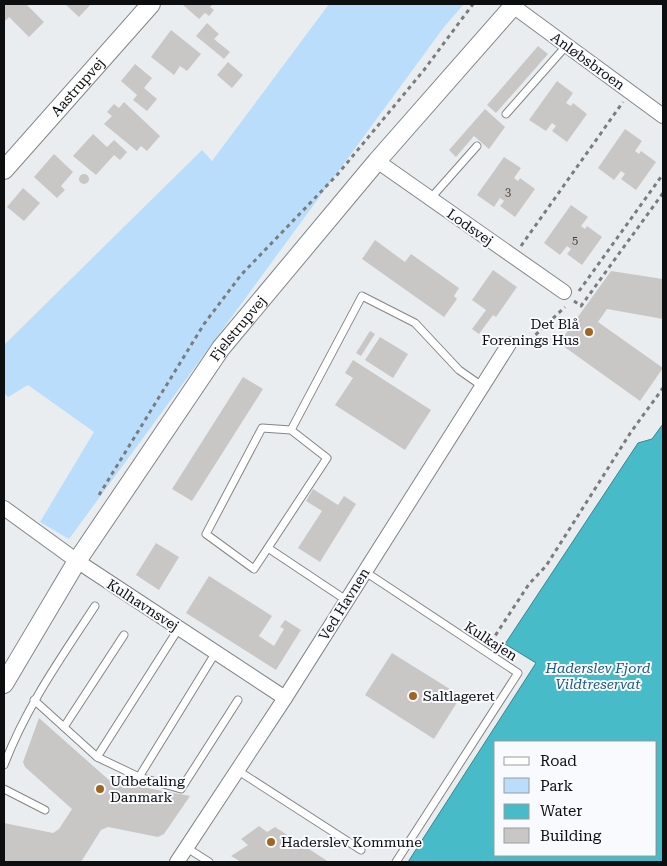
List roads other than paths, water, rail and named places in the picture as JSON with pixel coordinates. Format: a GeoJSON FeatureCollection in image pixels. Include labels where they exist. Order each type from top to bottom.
{"type":"FeatureCollection","features":[{"type":"Feature","properties":{"kind":"street","name":"Aastrupvej"},"geometry":{"type":"LineString","coordinates":[[4,170],[151,4]]}},
{"type":"Feature","properties":{"kind":"street","name":"Anløbsbroen"},"geometry":{"type":"LineString","coordinates":[[514,5],[663,116]]}},
{"type":"Feature","properties":{"kind":"street","name":"Fjelstrupvej"},"geometry":{"type":"LineString","coordinates":[[5,678],[77,561],[221,348],[377,161],[514,5]]}},
{"type":"Feature","properties":{"kind":"street","name":"Lodsvej"},"geometry":{"type":"LineString","coordinates":[[377,161],[568,296]]}},
{"type":"Feature","properties":{"kind":"street","name":"Ved Havnen"},"geometry":{"type":"LineString","coordinates":[[177,862],[285,698],[509,344]]}},
{"type":"Feature","properties":{"kind":"street","name":"Kulhavnsvej"},"geometry":{"type":"LineString","coordinates":[[4,508],[77,561],[285,698]]}},
{"type":"Feature","properties":{"kind":"lane"},"geometry":{"type":"LineString","coordinates":[[506,114],[566,45]]}},
{"type":"Feature","properties":{"kind":"lane"},"geometry":{"type":"LineString","coordinates":[[430,199],[477,146]]}},
{"type":"Feature","properties":{"kind":"lane"},"geometry":{"type":"LineString","coordinates":[[291,430],[362,296],[415,323],[459,370],[482,386]]}},
{"type":"Feature","properties":{"kind":"lane"},"geometry":{"type":"LineString","coordinates":[[262,428],[291,430],[327,458],[254,569],[206,534],[262,428]]}},
{"type":"Feature","properties":{"kind":"lane"},"geometry":{"type":"LineString","coordinates":[[268,548],[346,600]]}},
{"type":"Feature","properties":{"kind":"lane","name":"Kulkajen"},"geometry":{"type":"LineString","coordinates":[[364,571],[518,673],[396,862]]}},
{"type":"Feature","properties":{"kind":"lane"},"geometry":{"type":"LineString","coordinates":[[4,765],[17,732],[34,700],[95,606]]}},
{"type":"Feature","properties":{"kind":"lane"},"geometry":{"type":"LineString","coordinates":[[97,757],[179,628]]}},
{"type":"Feature","properties":{"kind":"lane"},"geometry":{"type":"LineString","coordinates":[[64,728],[124,635]]}},
{"type":"Feature","properties":{"kind":"lane"},"geometry":{"type":"LineString","coordinates":[[139,777],[216,652]]}},
{"type":"Feature","properties":{"kind":"lane"},"geometry":{"type":"LineString","coordinates":[[34,700],[97,757],[139,777],[181,789],[238,700]]}},
{"type":"Feature","properties":{"kind":"lane"},"geometry":{"type":"LineString","coordinates":[[237,770],[361,850]]}},
{"type":"Feature","properties":{"kind":"lane"},"geometry":{"type":"LineString","coordinates":[[4,789],[45,810]]}},
{"type":"Feature","properties":{"kind":"lane"},"geometry":{"type":"LineString","coordinates":[[187,848],[209,862]]}},
{"type":"Feature","properties":{"kind":"water","name":"Haderslev Fjord Vildtreservat"},"geometry":{"type":"Polygon","coordinates":[[[663,424],[663,862],[408,862],[536,663],[505,644],[638,443],[652,439],[663,424]]]}},
{"type":"Feature","properties":{"kind":"place","name":"Det Blå Forenings Hus"},"geometry":{"type":"Point","coordinates":[589,332]}},
{"type":"Feature","properties":{"kind":"place","name":"Saltlageret"},"geometry":{"type":"Point","coordinates":[413,696]}},
{"type":"Feature","properties":{"kind":"place","name":"Udbetaling Danmark"},"geometry":{"type":"Point","coordinates":[100,789]}},
{"type":"Feature","properties":{"kind":"place","name":"Haderslev Kommune"},"geometry":{"type":"Point","coordinates":[271,842]}}]}
